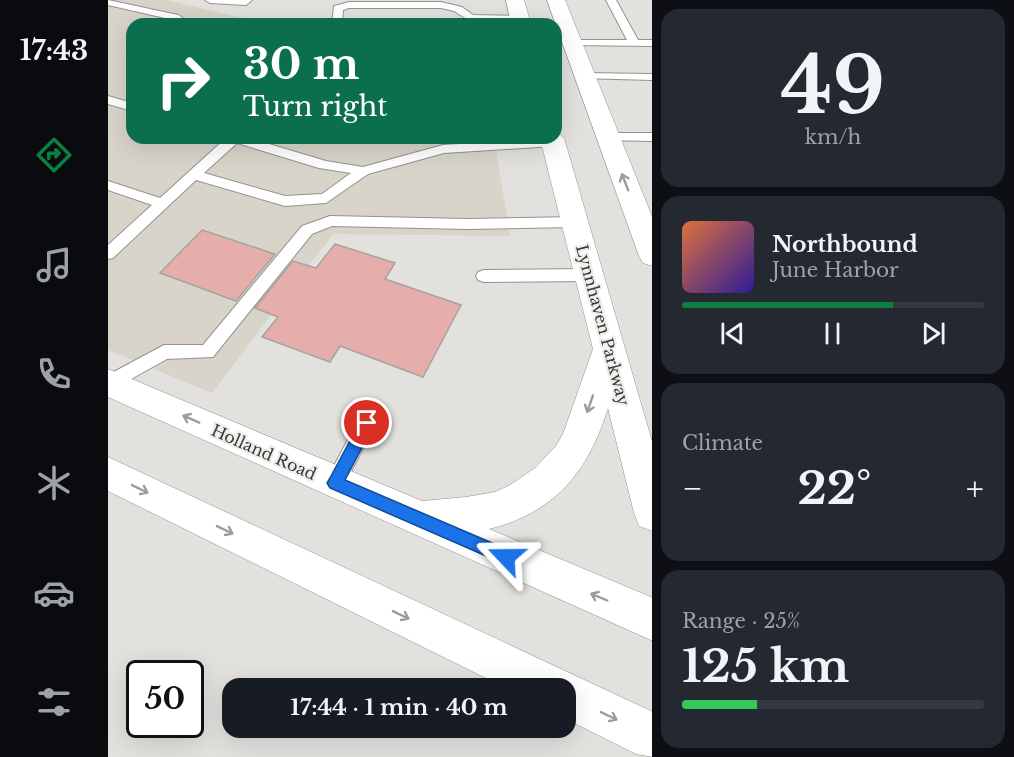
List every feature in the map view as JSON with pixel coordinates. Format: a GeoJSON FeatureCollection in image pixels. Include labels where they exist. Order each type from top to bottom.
{"type":"FeatureCollection","features":[{"type":"Feature","properties":{"kind":"main road"},"geometry":{"type":"LineString","coordinates":[[556,0],[608,137],[645,215],[652,256]]}},
{"type":"Feature","properties":{"kind":"main road","name":"Lynnhaven Parkway"},"geometry":{"type":"LineString","coordinates":[[554,144],[652,513]]}},
{"type":"Feature","properties":{"kind":"main road"},"geometry":{"type":"LineString","coordinates":[[418,519],[481,513],[513,504],[540,487],[560,467],[576,446],[609,349]]}},
{"type":"Feature","properties":{"kind":"main road","name":"Holland Road"},"geometry":{"type":"LineString","coordinates":[[108,383],[652,620]]}},
{"type":"Feature","properties":{"kind":"main road"},"geometry":{"type":"LineString","coordinates":[[108,473],[532,678]]}},
{"type":"Feature","properties":{"kind":"main road"},"geometry":{"type":"LineString","coordinates":[[576,700],[652,737]]}},
{"type":"Feature","properties":{"kind":"lane"},"geometry":{"type":"LineString","coordinates":[[210,0],[246,2],[247,0]]}},
{"type":"Feature","properties":{"kind":"lane"},"geometry":{"type":"LineString","coordinates":[[611,0],[634,43]]}},
{"type":"Feature","properties":{"kind":"lane"},"geometry":{"type":"LineString","coordinates":[[108,2],[178,18]]}},
{"type":"Feature","properties":{"kind":"lane"},"geometry":{"type":"LineString","coordinates":[[338,18],[338,8],[349,5],[441,5],[458,9],[467,18]]}},
{"type":"Feature","properties":{"kind":"lane"},"geometry":{"type":"LineString","coordinates":[[491,18],[519,14]]}},
{"type":"Feature","properties":{"kind":"lane"},"geometry":{"type":"LineString","coordinates":[[572,43],[652,44]]}},
{"type":"Feature","properties":{"kind":"lane"},"geometry":{"type":"LineString","coordinates":[[584,76],[652,77]]}},
{"type":"Feature","properties":{"kind":"lane"},"geometry":{"type":"LineString","coordinates":[[110,103],[126,106]]}},
{"type":"Feature","properties":{"kind":"lane"},"geometry":{"type":"LineString","coordinates":[[608,137],[652,137]]}},
{"type":"Feature","properties":{"kind":"lane"},"geometry":{"type":"LineString","coordinates":[[108,254],[228,144]]}},
{"type":"Feature","properties":{"kind":"lane"},"geometry":{"type":"LineString","coordinates":[[254,144],[324,165],[363,171]]}},
{"type":"Feature","properties":{"kind":"lane"},"geometry":{"type":"LineString","coordinates":[[194,175],[285,201],[326,198],[363,171],[467,144]]}},
{"type":"Feature","properties":{"kind":"lane"},"geometry":{"type":"LineString","coordinates":[[108,185],[162,204]]}},
{"type":"Feature","properties":{"kind":"lane"},"geometry":{"type":"LineString","coordinates":[[108,383],[164,352],[207,352],[307,230],[330,221],[468,224],[575,222]]}},
{"type":"Feature","properties":{"kind":"lane"},"geometry":{"type":"LineString","coordinates":[[484,276],[590,275]]}},
{"type":"Feature","properties":{"kind":"lane"},"geometry":{"type":"LineString","coordinates":[[335,483],[367,423]]}},
{"type":"Feature","properties":{"kind":"shaded area"},"geometry":{"type":"Polygon","coordinates":[[[108,0],[166,0],[243,18],[126,18],[126,144],[495,144],[510,236],[333,234],[212,393],[108,350],[108,0]]]}},
{"type":"Feature","properties":{"kind":"building"},"geometry":{"type":"Polygon","coordinates":[[[202,230],[275,254],[236,301],[160,273],[202,230]]]}},
{"type":"Feature","properties":{"kind":"building"},"geometry":{"type":"Polygon","coordinates":[[[335,244],[395,263],[385,279],[461,305],[423,377],[340,346],[330,362],[262,337],[278,317],[255,308],[293,261],[316,268],[335,244]]]}},
{"type":"Feature","properties":{"kind":"route"},"geometry":{"type":"LineString","coordinates":[[367,423],[335,483],[506,557]]}}]}
